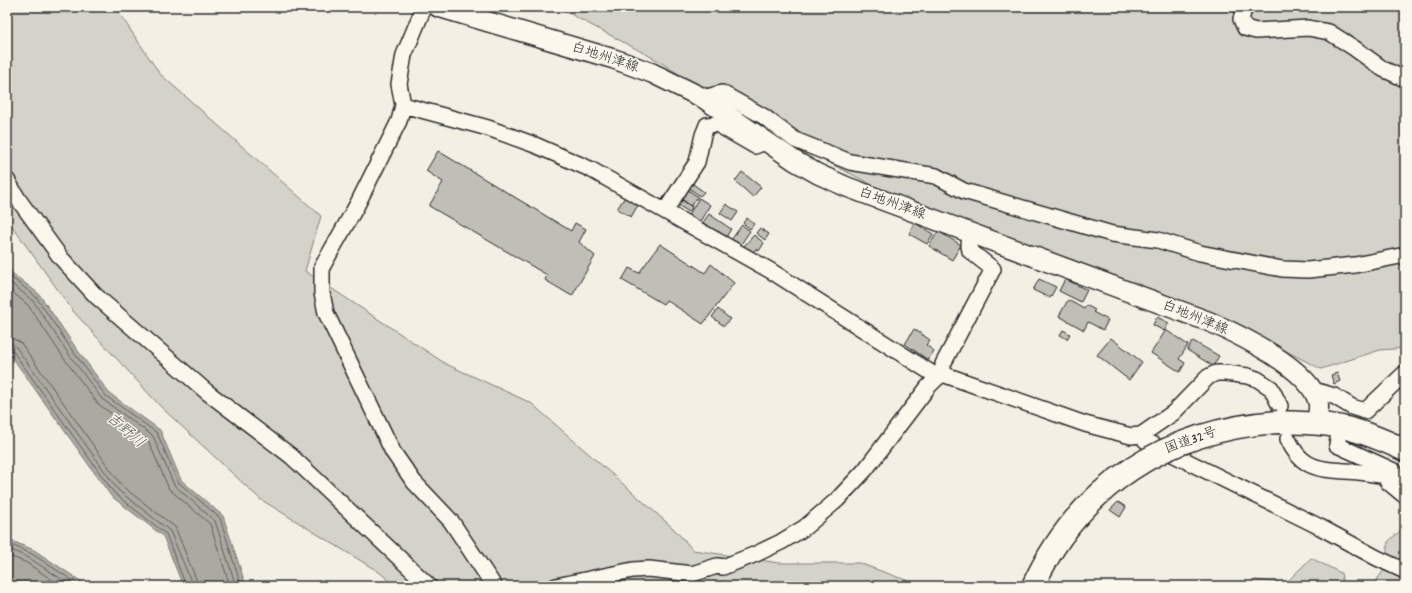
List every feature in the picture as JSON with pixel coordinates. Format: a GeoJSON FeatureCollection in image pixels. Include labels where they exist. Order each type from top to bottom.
{"type":"FeatureCollection","features":[{"type":"Feature","properties":{"kind":"highway","name":"国道32号"},"geometry":{"type":"LineString","coordinates":[[1033,586],[1052,550],[1067,530],[1100,493],[1122,475],[1143,461],[1162,451],[1202,435],[1237,426],[1282,422],[1316,423],[1340,427],[1405,450]]}},
{"type":"Feature","properties":{"kind":"main road","name":"白地州津線"},"geometry":{"type":"LineString","coordinates":[[438,7],[614,59],[652,73],[702,98],[795,161],[841,184],[1210,322],[1236,334],[1275,356],[1296,372],[1313,390]]}},
{"type":"Feature","properties":{"kind":"main road"},"geometry":{"type":"LineString","coordinates":[[1313,390],[1318,403],[1316,423]]}},
{"type":"Feature","properties":{"kind":"street"},"geometry":{"type":"LineString","coordinates":[[424,7],[404,55],[399,84],[403,105],[399,121],[361,198],[322,267],[322,293],[326,312],[394,452],[414,482],[451,521],[494,586]]}},
{"type":"Feature","properties":{"kind":"street"},"geometry":{"type":"LineString","coordinates":[[1247,7],[1244,10],[1241,19],[1245,28],[1256,31],[1308,28],[1329,32],[1383,69],[1405,79]]}},
{"type":"Feature","properties":{"kind":"street"},"geometry":{"type":"LineString","coordinates":[[702,98],[722,93],[763,116],[795,140],[850,162],[936,176],[964,191],[1112,234],[1158,240],[1200,253],[1282,269],[1324,269],[1355,265],[1405,255]]}},
{"type":"Feature","properties":{"kind":"street"},"geometry":{"type":"LineString","coordinates":[[403,105],[488,128],[535,145],[590,169],[771,271],[930,372],[940,376],[1085,424],[1131,436],[1141,435],[1173,413],[1208,377],[1216,373],[1248,376],[1257,379],[1271,388],[1292,448],[1298,456],[1306,462],[1325,469],[1394,478]]}},
{"type":"Feature","properties":{"kind":"street"},"geometry":{"type":"LineString","coordinates":[[666,211],[697,162],[707,125],[717,124],[756,146],[766,142]]}},
{"type":"Feature","properties":{"kind":"street"},"geometry":{"type":"LineString","coordinates":[[7,180],[18,199],[61,258],[96,296],[207,392],[291,456],[429,586]]}},
{"type":"Feature","properties":{"kind":"street"},"geometry":{"type":"LineString","coordinates":[[556,586],[633,570],[649,569],[692,574],[717,566],[723,566],[756,554],[781,542],[804,528],[842,495],[865,470],[923,393],[940,376],[943,364],[993,269],[970,251],[970,232]]}},
{"type":"Feature","properties":{"kind":"street"},"geometry":{"type":"LineString","coordinates":[[1313,390],[1334,396],[1352,407],[1365,410],[1405,374]]}},
{"type":"Feature","properties":{"kind":"street"},"geometry":{"type":"LineString","coordinates":[[1340,427],[1337,445],[1394,471],[1394,478]]}},
{"type":"Feature","properties":{"kind":"street"},"geometry":{"type":"LineString","coordinates":[[1141,435],[1146,441],[1405,571]]}},
{"type":"Feature","properties":{"kind":"street"},"geometry":{"type":"LineString","coordinates":[[1394,478],[1388,482],[1405,496]]}},
{"type":"Feature","properties":{"kind":"shaded area"},"geometry":{"type":"Polygon","coordinates":[[[7,7],[115,7],[160,74],[321,216],[305,271],[446,364],[531,403],[673,528],[693,550],[779,563],[859,563],[922,586],[396,586],[379,572],[260,499],[161,407],[73,311],[7,219],[7,7]]]}},
{"type":"Feature","properties":{"kind":"shaded area"},"geometry":{"type":"Polygon","coordinates":[[[557,7],[1405,7],[1405,348],[1380,350],[1321,369],[1239,327],[896,197],[765,130],[657,60],[557,7]]]}},
{"type":"Feature","properties":{"kind":"shaded area"},"geometry":{"type":"Polygon","coordinates":[[[1403,528],[1405,529],[1405,586],[1378,586],[1376,581],[1384,570],[1388,542],[1403,528]]]}},
{"type":"Feature","properties":{"kind":"shaded area"},"geometry":{"type":"Polygon","coordinates":[[[1311,558],[1341,573],[1343,586],[1251,586],[1255,580],[1286,583],[1311,558]]]}},
{"type":"Feature","properties":{"kind":"water","name":"吉野川"},"geometry":{"type":"Polygon","coordinates":[[[7,263],[12,273],[39,294],[109,393],[160,430],[181,480],[223,516],[246,586],[183,586],[163,536],[111,496],[7,350],[7,263]]]}},
{"type":"Feature","properties":{"kind":"water"},"geometry":{"type":"Polygon","coordinates":[[[7,539],[34,550],[88,586],[7,586],[7,539]]]}},
{"type":"Feature","properties":{"kind":"building"},"geometry":{"type":"Polygon","coordinates":[[[438,151],[571,231],[575,223],[586,229],[579,242],[595,256],[572,296],[545,280],[547,275],[429,206],[443,182],[426,171],[438,151]]]}},
{"type":"Feature","properties":{"kind":"building"},"geometry":{"type":"Polygon","coordinates":[[[742,172],[761,187],[753,197],[735,181],[742,172]]]}},
{"type":"Feature","properties":{"kind":"building"},"geometry":{"type":"Polygon","coordinates":[[[689,181],[704,192],[700,196],[686,186],[689,181]]]}},
{"type":"Feature","properties":{"kind":"building"},"geometry":{"type":"Polygon","coordinates":[[[684,187],[698,197],[691,206],[678,196],[684,187]]]}},
{"type":"Feature","properties":{"kind":"building"},"geometry":{"type":"Polygon","coordinates":[[[676,196],[692,207],[689,212],[673,202],[676,196]]]}},
{"type":"Feature","properties":{"kind":"building"},"geometry":{"type":"Polygon","coordinates":[[[625,197],[638,205],[631,217],[617,209],[625,197]]]}},
{"type":"Feature","properties":{"kind":"building"},"geometry":{"type":"Polygon","coordinates":[[[699,198],[710,205],[699,223],[688,216],[699,198]]]}},
{"type":"Feature","properties":{"kind":"building"},"geometry":{"type":"Polygon","coordinates":[[[726,204],[738,212],[732,221],[720,213],[726,204]]]}},
{"type":"Feature","properties":{"kind":"building"},"geometry":{"type":"Polygon","coordinates":[[[709,214],[731,229],[726,237],[718,231],[716,234],[702,224],[709,214]]]}},
{"type":"Feature","properties":{"kind":"building"},"geometry":{"type":"Polygon","coordinates":[[[747,218],[754,224],[750,229],[743,223],[747,218]]]}},
{"type":"Feature","properties":{"kind":"building"},"geometry":{"type":"Polygon","coordinates":[[[915,223],[933,234],[927,244],[909,234],[915,223]]]}},
{"type":"Feature","properties":{"kind":"building"},"geometry":{"type":"Polygon","coordinates":[[[742,225],[750,231],[739,247],[731,240],[742,225]]]}},
{"type":"Feature","properties":{"kind":"building"},"geometry":{"type":"Polygon","coordinates":[[[760,228],[769,234],[765,240],[756,233],[760,228]]]}},
{"type":"Feature","properties":{"kind":"building"},"geometry":{"type":"Polygon","coordinates":[[[938,231],[961,245],[952,260],[929,246],[938,231]]]}},
{"type":"Feature","properties":{"kind":"building"},"geometry":{"type":"Polygon","coordinates":[[[754,235],[764,243],[759,251],[756,249],[752,253],[743,247],[754,235]]]}},
{"type":"Feature","properties":{"kind":"building"},"geometry":{"type":"Polygon","coordinates":[[[660,244],[705,273],[711,264],[734,283],[703,324],[666,300],[663,304],[622,280],[629,268],[639,273],[660,244]]]}},
{"type":"Feature","properties":{"kind":"building"},"geometry":{"type":"Polygon","coordinates":[[[1039,279],[1056,287],[1050,298],[1033,290],[1039,279]]]}},
{"type":"Feature","properties":{"kind":"building"},"geometry":{"type":"Polygon","coordinates":[[[1065,279],[1087,290],[1081,302],[1059,291],[1065,279]]]}},
{"type":"Feature","properties":{"kind":"building"},"geometry":{"type":"Polygon","coordinates":[[[1068,300],[1084,309],[1086,305],[1095,310],[1093,312],[1108,320],[1103,330],[1088,322],[1084,330],[1059,316],[1068,300]]]}},
{"type":"Feature","properties":{"kind":"building"},"geometry":{"type":"Polygon","coordinates":[[[718,309],[730,319],[724,326],[712,317],[718,309]]]}},
{"type":"Feature","properties":{"kind":"building"},"geometry":{"type":"Polygon","coordinates":[[[1157,317],[1169,323],[1164,331],[1153,325],[1157,317]]]}},
{"type":"Feature","properties":{"kind":"building"},"geometry":{"type":"Polygon","coordinates":[[[914,329],[930,340],[926,345],[934,351],[928,360],[905,344],[914,329]]]}},
{"type":"Feature","properties":{"kind":"building"},"geometry":{"type":"Polygon","coordinates":[[[1063,330],[1070,334],[1067,339],[1060,335],[1063,330]]]}},
{"type":"Feature","properties":{"kind":"building"},"geometry":{"type":"Polygon","coordinates":[[[1166,330],[1188,345],[1179,359],[1185,363],[1180,372],[1151,353],[1166,330]]]}},
{"type":"Feature","properties":{"kind":"building"},"geometry":{"type":"Polygon","coordinates":[[[1111,338],[1142,362],[1129,380],[1097,355],[1111,338]]]}},
{"type":"Feature","properties":{"kind":"building"},"geometry":{"type":"Polygon","coordinates":[[[1193,341],[1219,356],[1213,366],[1187,350],[1193,341]]]}},
{"type":"Feature","properties":{"kind":"building"},"geometry":{"type":"Polygon","coordinates":[[[1337,373],[1340,381],[1334,384],[1331,375],[1337,373]]]}},
{"type":"Feature","properties":{"kind":"building"},"geometry":{"type":"Polygon","coordinates":[[[1118,502],[1126,507],[1120,517],[1110,510],[1118,502]]]}}]}
